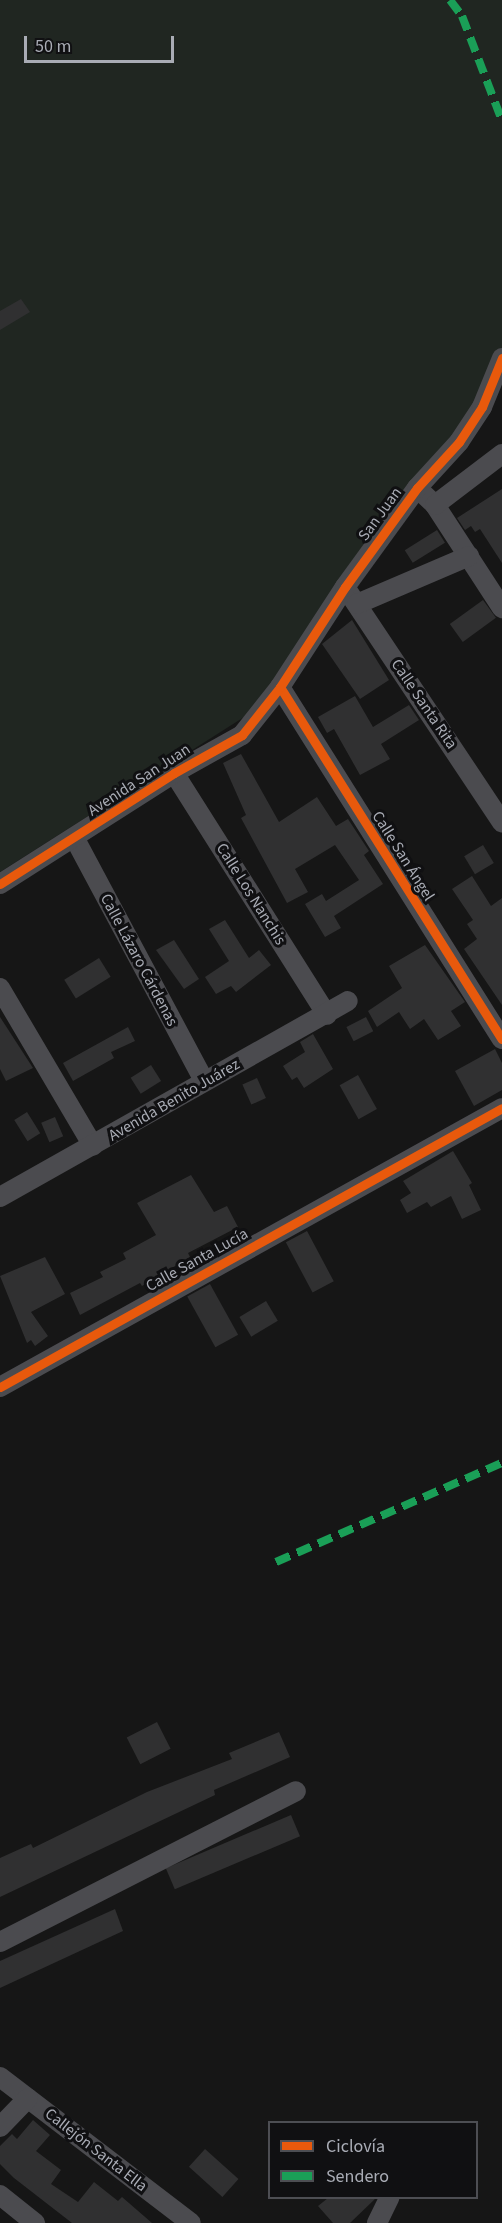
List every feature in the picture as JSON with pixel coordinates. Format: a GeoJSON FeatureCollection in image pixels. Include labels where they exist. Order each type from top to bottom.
{"type":"FeatureCollection","features":[{"type":"Feature","properties":{"kind":"street","name":"San Juan"},"geometry":{"type":"LineString","coordinates":[[280,687],[345,587],[417,489],[459,442],[482,407],[502,358]]}},
{"type":"Feature","properties":{"kind":"street"},"geometry":{"type":"LineString","coordinates":[[435,505],[502,454]]}},
{"type":"Feature","properties":{"kind":"street"},"geometry":{"type":"LineString","coordinates":[[417,489],[435,505],[502,608]]}},
{"type":"Feature","properties":{"kind":"street"},"geometry":{"type":"LineString","coordinates":[[357,604],[469,556]]}},
{"type":"Feature","properties":{"kind":"street","name":"Calle Santa Rita"},"geometry":{"type":"LineString","coordinates":[[345,587],[502,822]]}},
{"type":"Feature","properties":{"kind":"street","name":"Avenida San Juan"},"geometry":{"type":"LineString","coordinates":[[0,884],[75,839],[174,773],[242,735],[280,687]]}},
{"type":"Feature","properties":{"kind":"street","name":"Calle San Ángel"},"geometry":{"type":"LineString","coordinates":[[280,687],[502,1039]]}},
{"type":"Feature","properties":{"kind":"street","name":"Calle Los Nanchis"},"geometry":{"type":"LineString","coordinates":[[174,773],[327,1015]]}},
{"type":"Feature","properties":{"kind":"street","name":"Calle Lázaro Cárdenas"},"geometry":{"type":"LineString","coordinates":[[75,839],[204,1081]]}},
{"type":"Feature","properties":{"kind":"street"},"geometry":{"type":"LineString","coordinates":[[0,988],[93,1146]]}},
{"type":"Feature","properties":{"kind":"street","name":"Avenida Benito Juárez"},"geometry":{"type":"LineString","coordinates":[[0,1197],[204,1081],[327,1015],[348,1001]]}},
{"type":"Feature","properties":{"kind":"street","name":"Calle Santa Lucía"},"geometry":{"type":"LineString","coordinates":[[0,1387],[502,1108]]}},
{"type":"Feature","properties":{"kind":"street"},"geometry":{"type":"LineString","coordinates":[[0,1942],[296,1791]]}},
{"type":"Feature","properties":{"kind":"street","name":"Callejón Santa Ella"},"geometry":{"type":"LineString","coordinates":[[0,2077],[191,2223]]}},
{"type":"Feature","properties":{"kind":"street"},"geometry":{"type":"LineString","coordinates":[[0,2127],[28,2098]]}},
{"type":"Feature","properties":{"kind":"street"},"geometry":{"type":"LineString","coordinates":[[0,2195],[35,2223]]}},
{"type":"Feature","properties":{"kind":"street"},"geometry":{"type":"LineString","coordinates":[[377,2223],[389,2199]]}},
{"type":"Feature","properties":{"kind":"shaded area"},"geometry":{"type":"Polygon","coordinates":[[[0,0],[502,0],[502,381],[252,712],[0,872],[0,0]]]}},
{"type":"Feature","properties":{"kind":"building"},"geometry":{"type":"Polygon","coordinates":[[[21,299],[30,312],[0,330],[0,311],[21,299]]]}},
{"type":"Feature","properties":{"kind":"building"},"geometry":{"type":"Polygon","coordinates":[[[502,489],[502,563],[480,529],[475,532],[471,526],[465,530],[457,518],[502,489]]]}},
{"type":"Feature","properties":{"kind":"building"},"geometry":{"type":"Polygon","coordinates":[[[437,530],[445,543],[413,563],[405,550],[437,530]]]}},
{"type":"Feature","properties":{"kind":"building"},"geometry":{"type":"Polygon","coordinates":[[[483,600],[496,618],[463,642],[450,624],[483,600]]]}},
{"type":"Feature","properties":{"kind":"building"},"geometry":{"type":"Polygon","coordinates":[[[352,620],[389,680],[360,699],[322,644],[352,620]]]}},
{"type":"Feature","properties":{"kind":"building"},"geometry":{"type":"Polygon","coordinates":[[[355,696],[373,727],[409,705],[419,720],[381,744],[390,759],[360,775],[334,729],[327,733],[318,717],[355,696]]]}},
{"type":"Feature","properties":{"kind":"building"},"geometry":{"type":"Polygon","coordinates":[[[241,754],[279,822],[317,797],[336,826],[348,819],[369,851],[364,855],[383,884],[334,916],[341,928],[325,937],[305,904],[322,894],[326,901],[359,880],[335,845],[295,869],[308,892],[287,903],[241,818],[246,815],[223,763],[241,754]]]}},
{"type":"Feature","properties":{"kind":"building"},"geometry":{"type":"Polygon","coordinates":[[[483,845],[494,863],[475,874],[464,856],[483,845]]]}},
{"type":"Feature","properties":{"kind":"building"},"geometry":{"type":"Polygon","coordinates":[[[472,876],[491,906],[502,898],[502,1005],[464,949],[477,939],[467,924],[473,920],[452,889],[472,876]]]}},
{"type":"Feature","properties":{"kind":"building"},"geometry":{"type":"Polygon","coordinates":[[[225,920],[249,958],[259,950],[271,965],[236,992],[231,986],[216,994],[205,977],[229,961],[209,929],[225,920]]]}},
{"type":"Feature","properties":{"kind":"building"},"geometry":{"type":"Polygon","coordinates":[[[174,940],[199,979],[184,989],[156,950],[174,940]]]}},
{"type":"Feature","properties":{"kind":"building"},"geometry":{"type":"Polygon","coordinates":[[[425,945],[465,1002],[451,1011],[461,1026],[438,1040],[424,1019],[410,1029],[399,1012],[377,1027],[368,1011],[402,988],[389,966],[425,945]]]}},
{"type":"Feature","properties":{"kind":"building"},"geometry":{"type":"Polygon","coordinates":[[[99,958],[111,977],[76,998],[64,980],[99,958]]]}},
{"type":"Feature","properties":{"kind":"building"},"geometry":{"type":"Polygon","coordinates":[[[0,1017],[33,1068],[6,1081],[0,1069],[0,1017]]]}},
{"type":"Feature","properties":{"kind":"building"},"geometry":{"type":"Polygon","coordinates":[[[366,1017],[373,1031],[354,1041],[346,1027],[366,1017]]]}},
{"type":"Feature","properties":{"kind":"building"},"geometry":{"type":"Polygon","coordinates":[[[128,1027],[135,1041],[111,1052],[114,1058],[73,1081],[63,1063],[128,1027]]]}},
{"type":"Feature","properties":{"kind":"building"},"geometry":{"type":"Polygon","coordinates":[[[313,1034],[333,1069],[304,1088],[297,1077],[292,1080],[283,1066],[305,1052],[300,1042],[313,1034]]]}},
{"type":"Feature","properties":{"kind":"building"},"geometry":{"type":"Polygon","coordinates":[[[495,1049],[502,1063],[502,1090],[474,1106],[455,1071],[495,1049]]]}},
{"type":"Feature","properties":{"kind":"building"},"geometry":{"type":"Polygon","coordinates":[[[151,1065],[161,1081],[141,1094],[131,1078],[151,1065]]]}},
{"type":"Feature","properties":{"kind":"building"},"geometry":{"type":"Polygon","coordinates":[[[358,1075],[377,1109],[359,1119],[340,1085],[358,1075]]]}},
{"type":"Feature","properties":{"kind":"building"},"geometry":{"type":"Polygon","coordinates":[[[257,1078],[266,1098],[251,1105],[242,1085],[257,1078]]]}},
{"type":"Feature","properties":{"kind":"building"},"geometry":{"type":"Polygon","coordinates":[[[27,1112],[40,1133],[28,1141],[14,1120],[27,1112]]]}},
{"type":"Feature","properties":{"kind":"building"},"geometry":{"type":"Polygon","coordinates":[[[55,1117],[63,1136],[49,1142],[41,1123],[55,1117]]]}},
{"type":"Feature","properties":{"kind":"building"},"geometry":{"type":"Polygon","coordinates":[[[453,1151],[472,1183],[469,1185],[481,1210],[462,1219],[451,1196],[431,1207],[427,1202],[407,1213],[400,1200],[411,1193],[403,1181],[453,1151]]]}},
{"type":"Feature","properties":{"kind":"building"},"geometry":{"type":"Polygon","coordinates":[[[191,1175],[214,1212],[227,1206],[238,1227],[188,1253],[190,1257],[142,1286],[140,1283],[80,1315],[70,1293],[103,1277],[100,1272],[126,1259],[123,1253],[156,1235],[137,1203],[191,1175]]]}},
{"type":"Feature","properties":{"kind":"building"},"geometry":{"type":"Polygon","coordinates":[[[307,1231],[334,1281],[313,1293],[286,1242],[307,1231]]]}},
{"type":"Feature","properties":{"kind":"building"},"geometry":{"type":"Polygon","coordinates":[[[45,1257],[65,1294],[31,1312],[48,1336],[35,1346],[31,1340],[27,1343],[0,1276],[45,1257]]]}},
{"type":"Feature","properties":{"kind":"building"},"geometry":{"type":"Polygon","coordinates":[[[210,1284],[238,1335],[215,1347],[187,1297],[210,1284]]]}},
{"type":"Feature","properties":{"kind":"building"},"geometry":{"type":"Polygon","coordinates":[[[266,1301],[278,1321],[251,1337],[239,1317],[266,1301]]]}},
{"type":"Feature","properties":{"kind":"building"},"geometry":{"type":"Polygon","coordinates":[[[157,1722],[171,1749],[140,1764],[127,1737],[157,1722]]]}},
{"type":"Feature","properties":{"kind":"building"},"geometry":{"type":"Polygon","coordinates":[[[279,1732],[290,1757],[214,1790],[215,1795],[0,1897],[0,1858],[31,1844],[33,1848],[147,1792],[232,1759],[229,1753],[279,1732]]]}},
{"type":"Feature","properties":{"kind":"building"},"geometry":{"type":"Polygon","coordinates":[[[291,1815],[300,1836],[175,1889],[166,1868],[291,1815]]]}},
{"type":"Feature","properties":{"kind":"building"},"geometry":{"type":"Polygon","coordinates":[[[115,1909],[123,1931],[0,1988],[0,1961],[115,1909]]]}},
{"type":"Feature","properties":{"kind":"building"},"geometry":{"type":"Polygon","coordinates":[[[33,2120],[50,2135],[36,2151],[61,2170],[51,2184],[78,2202],[94,2182],[118,2201],[122,2197],[152,2223],[72,2223],[14,2178],[0,2164],[0,2146],[12,2134],[17,2139],[33,2120]]]}},
{"type":"Feature","properties":{"kind":"building"},"geometry":{"type":"Polygon","coordinates":[[[205,2149],[238,2179],[222,2197],[189,2167],[205,2149]]]}},
{"type":"Feature","properties":{"kind":"building"},"geometry":{"type":"Polygon","coordinates":[[[327,2199],[375,2199],[350,2223],[333,2223],[318,2206],[327,2199]]]}},
{"type":"Feature","properties":{"kind":"marked path"},"geometry":{"type":"LineString","coordinates":[[450,0],[462,16],[502,121]]}},
{"type":"Feature","properties":{"kind":"marked path"},"geometry":{"type":"LineString","coordinates":[[276,1562],[502,1463]]}},
{"type":"Feature","properties":{"kind":"cycle path"},"geometry":{"type":"LineString","coordinates":[[0,884],[174,773],[242,735],[280,687],[345,587],[417,488],[459,442],[482,407],[502,358]]}},
{"type":"Feature","properties":{"kind":"cycle path"},"geometry":{"type":"LineString","coordinates":[[280,687],[502,1039]]}},
{"type":"Feature","properties":{"kind":"cycle path"},"geometry":{"type":"LineString","coordinates":[[0,1387],[502,1108]]}}]}
